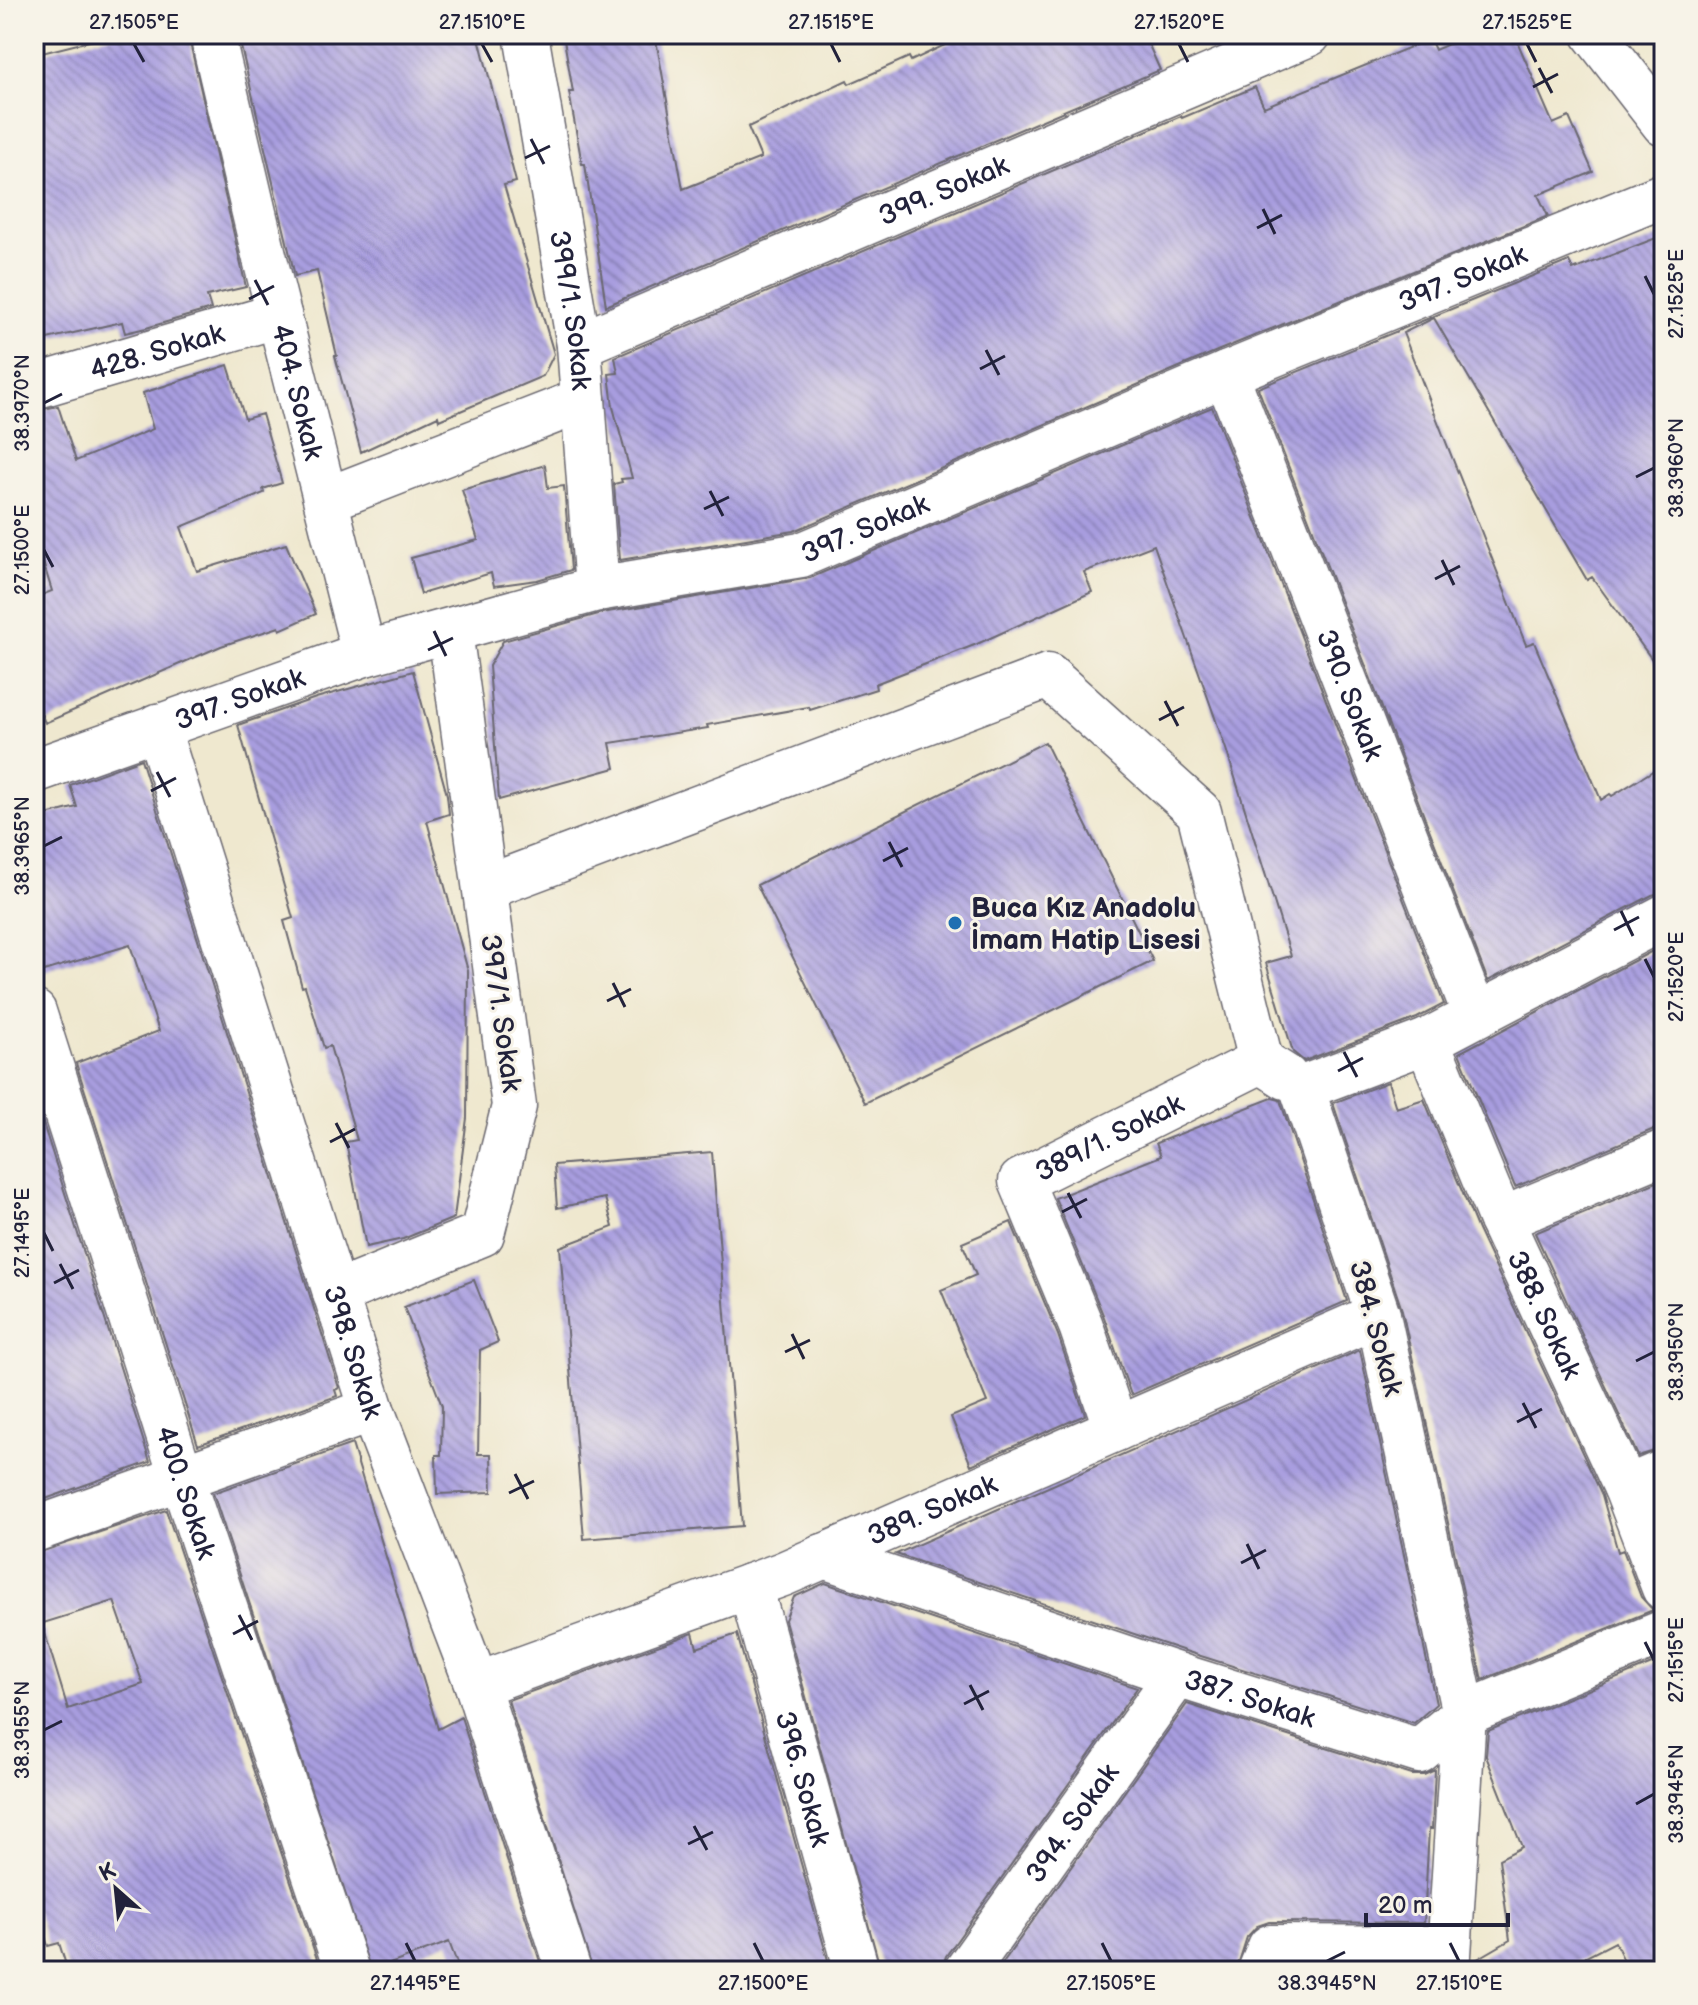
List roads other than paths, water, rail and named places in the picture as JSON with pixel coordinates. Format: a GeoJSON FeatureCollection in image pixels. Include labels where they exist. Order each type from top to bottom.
{"type":"FeatureCollection","features":[{"type":"Feature","properties":{"kind":"street","name":"404. Sokak"},"geometry":{"type":"LineString","coordinates":[[212,34],[364,654]]}},
{"type":"Feature","properties":{"kind":"street","name":"399/1. Sokak"},"geometry":{"type":"LineString","coordinates":[[526,34],[579,345],[597,589]]}},
{"type":"Feature","properties":{"kind":"street","name":"399. Sokak"},"geometry":{"type":"LineString","coordinates":[[579,345],[1309,34]]}},
{"type":"Feature","properties":{"kind":"street"},"geometry":{"type":"LineString","coordinates":[[1594,34],[1664,124]]}},
{"type":"Feature","properties":{"kind":"street","name":"397. Sokak"},"geometry":{"type":"LineString","coordinates":[[34,771],[364,654],[597,589],[801,555],[1226,374],[1664,195]]}},
{"type":"Feature","properties":{"kind":"street","name":"428. Sokak"},"geometry":{"type":"LineString","coordinates":[[34,387],[279,315]]}},
{"type":"Feature","properties":{"kind":"street","name":"390. Sokak"},"geometry":{"type":"LineString","coordinates":[[1226,374],[1475,1015]]}},
{"type":"Feature","properties":{"kind":"street"},"geometry":{"type":"LineString","coordinates":[[326,500],[583,400]]}},
{"type":"Feature","properties":{"kind":"street","name":"397/1. Sokak"},"geometry":{"type":"LineString","coordinates":[[335,1294],[482,1234],[514,1106],[450,631]]}},
{"type":"Feature","properties":{"kind":"street"},"geometry":{"type":"LineString","coordinates":[[485,888],[1048,676],[1199,812],[1261,1061],[1302,1088],[1427,1041],[1664,917]]}},
{"type":"Feature","properties":{"kind":"street","name":"398. Sokak"},"geometry":{"type":"LineString","coordinates":[[157,726],[372,1410],[477,1685],[569,1971]]}},
{"type":"Feature","properties":{"kind":"street","name":"400. Sokak"},"geometry":{"type":"LineString","coordinates":[[34,1012],[182,1479],[347,1971]]}},
{"type":"Feature","properties":{"kind":"street","name":"388. Sokak"},"geometry":{"type":"LineString","coordinates":[[1427,1041],[1501,1220],[1645,1480],[1664,1588]]}},
{"type":"Feature","properties":{"kind":"street","name":"389/1. Sokak"},"geometry":{"type":"LineString","coordinates":[[1116,1429],[1081,1326],[1021,1181],[1261,1061]]}},
{"type":"Feature","properties":{"kind":"street","name":"384. Sokak"},"geometry":{"type":"LineString","coordinates":[[1302,1088],[1378,1315],[1464,1714],[1448,1960]]}},
{"type":"Feature","properties":{"kind":"street"},"geometry":{"type":"LineString","coordinates":[[1501,1220],[1664,1152]]}},
{"type":"Feature","properties":{"kind":"street","name":"389. Sokak"},"geometry":{"type":"LineString","coordinates":[[477,1685],[750,1586],[1378,1315]]}},
{"type":"Feature","properties":{"kind":"street"},"geometry":{"type":"LineString","coordinates":[[34,1530],[372,1410]]}},
{"type":"Feature","properties":{"kind":"street","name":"387. Sokak"},"geometry":{"type":"LineString","coordinates":[[823,1556],[1177,1675],[1419,1751],[1464,1714],[1664,1632]]}},
{"type":"Feature","properties":{"kind":"street","name":"396. Sokak"},"geometry":{"type":"LineString","coordinates":[[750,1586],[857,1971]]}},
{"type":"Feature","properties":{"kind":"street","name":"394. Sokak"},"geometry":{"type":"LineString","coordinates":[[966,1971],[1177,1675]]}},
{"type":"Feature","properties":{"kind":"street"},"geometry":{"type":"LineString","coordinates":[[1260,1971],[1270,1947],[1448,1960]]}},
{"type":"Feature","properties":{"kind":"place","name":"Buca Kız Anadolu İmam Hatip Lisesi"},"geometry":{"type":"Point","coordinates":[955,923]}}]}
